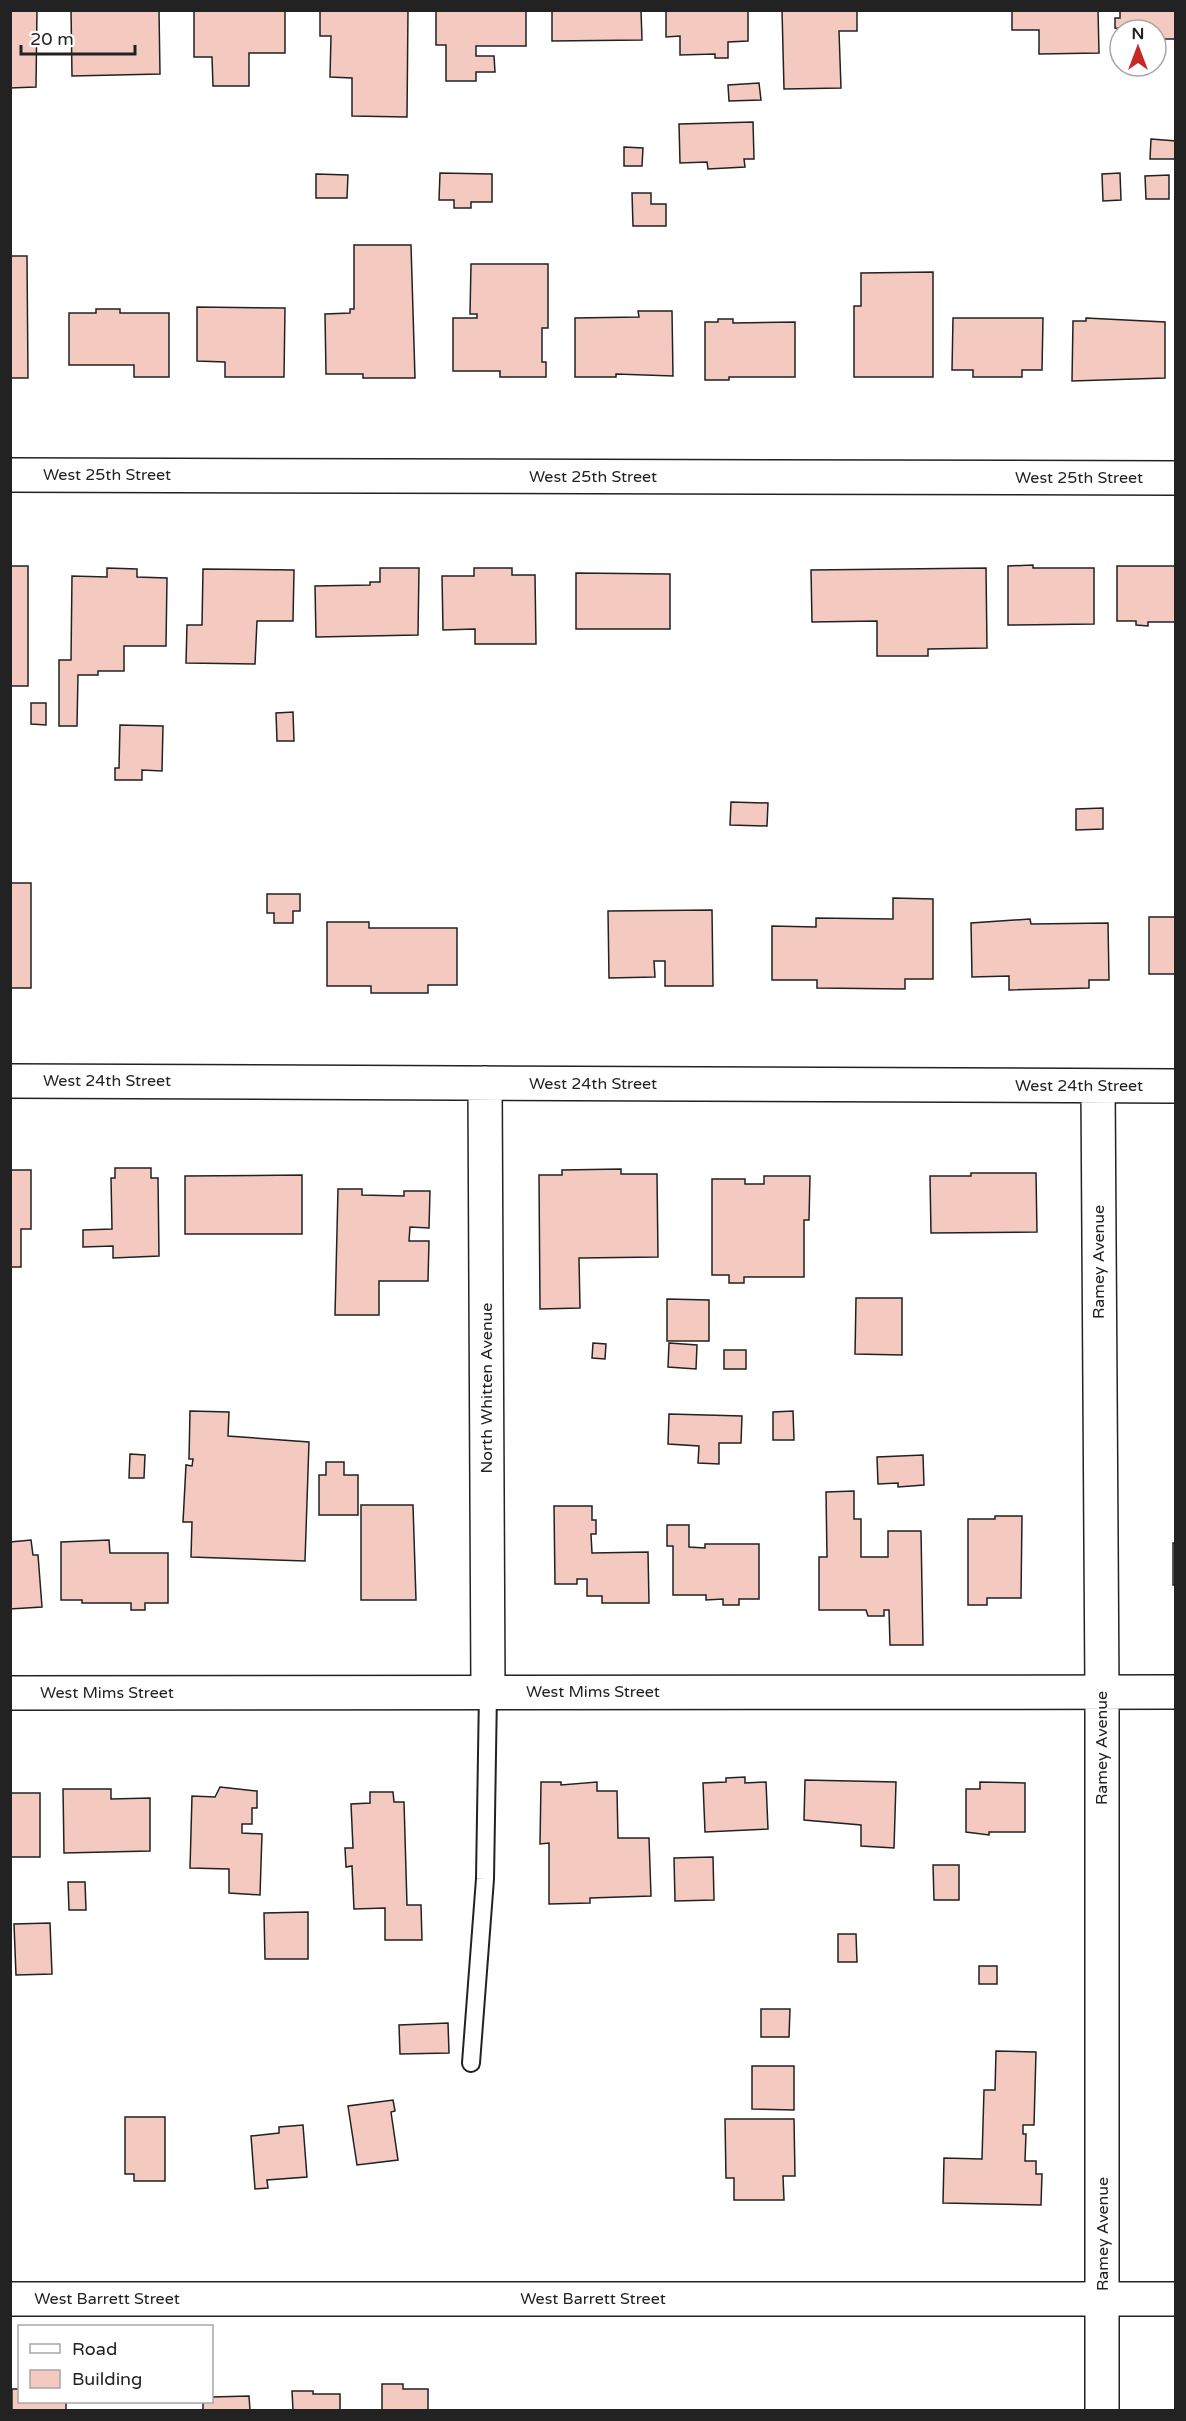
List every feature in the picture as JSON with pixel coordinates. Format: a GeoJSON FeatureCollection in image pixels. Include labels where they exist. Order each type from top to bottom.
{"type":"FeatureCollection","features":[{"type":"Feature","properties":{"kind":"street","name":"West 25th Street"},"geometry":{"type":"LineString","coordinates":[[10,475],[1176,478]]}},
{"type":"Feature","properties":{"kind":"street","name":"West 24th Street"},"geometry":{"type":"LineString","coordinates":[[10,1081],[1176,1086]]}},
{"type":"Feature","properties":{"kind":"street","name":"North Whitten Avenue"},"geometry":{"type":"LineString","coordinates":[[485,1083],[488,1692]]}},
{"type":"Feature","properties":{"kind":"street","name":"Ramey Avenue"},"geometry":{"type":"LineString","coordinates":[[1098,1086],[1102,1692],[1102,2410]]}},
{"type":"Feature","properties":{"kind":"street","name":"West Mims Street"},"geometry":{"type":"LineString","coordinates":[[10,1693],[1176,1692]]}},
{"type":"Feature","properties":{"kind":"street","name":"West Barrett Street"},"geometry":{"type":"LineString","coordinates":[[10,2299],[1176,2299]]}},
{"type":"Feature","properties":{"kind":"lane"},"geometry":{"type":"LineString","coordinates":[[471,2063],[485,1879],[488,1692]]}},
{"type":"Feature","properties":{"kind":"building"},"geometry":{"type":"Polygon","coordinates":[[[10,10],[37,10],[36,87],[10,88],[10,10]]]}},
{"type":"Feature","properties":{"kind":"building"},"geometry":{"type":"Polygon","coordinates":[[[71,10],[159,10],[160,74],[72,76],[71,10]]]}},
{"type":"Feature","properties":{"kind":"building"},"geometry":{"type":"Polygon","coordinates":[[[194,10],[285,10],[285,53],[249,53],[249,86],[213,86],[212,57],[194,57],[194,10]]]}},
{"type":"Feature","properties":{"kind":"building"},"geometry":{"type":"Polygon","coordinates":[[[320,10],[408,10],[407,117],[352,116],[352,78],[330,77],[331,36],[320,36],[320,10]]]}},
{"type":"Feature","properties":{"kind":"building"},"geometry":{"type":"Polygon","coordinates":[[[436,10],[526,10],[526,46],[476,46],[476,56],[494,56],[495,72],[476,72],[476,81],[446,81],[446,45],[436,45],[436,10]]]}},
{"type":"Feature","properties":{"kind":"building"},"geometry":{"type":"Polygon","coordinates":[[[552,10],[641,10],[642,40],[552,41],[552,10]]]}},
{"type":"Feature","properties":{"kind":"building"},"geometry":{"type":"Polygon","coordinates":[[[666,10],[748,10],[748,41],[728,42],[728,58],[715,58],[715,54],[680,55],[680,36],[666,37],[666,10]]]}},
{"type":"Feature","properties":{"kind":"building"},"geometry":{"type":"Polygon","coordinates":[[[782,10],[857,10],[857,31],[839,31],[841,88],[784,89],[782,10]]]}},
{"type":"Feature","properties":{"kind":"building"},"geometry":{"type":"Polygon","coordinates":[[[1012,10],[1098,10],[1099,53],[1039,54],[1039,30],[1012,30],[1012,10]]]}},
{"type":"Feature","properties":{"kind":"building"},"geometry":{"type":"Polygon","coordinates":[[[1120,10],[1176,10],[1176,39],[1168,39],[1168,18],[1120,18],[1120,10]]]}},
{"type":"Feature","properties":{"kind":"building"},"geometry":{"type":"Polygon","coordinates":[[[759,83],[761,100],[729,101],[728,85],[759,83]]]}},
{"type":"Feature","properties":{"kind":"building"},"geometry":{"type":"Polygon","coordinates":[[[753,122],[754,159],[744,159],[745,167],[708,169],[707,162],[680,163],[679,124],[753,122]]]}},
{"type":"Feature","properties":{"kind":"building"},"geometry":{"type":"Polygon","coordinates":[[[1151,139],[1176,141],[1176,159],[1150,159],[1151,139]]]}},
{"type":"Feature","properties":{"kind":"building"},"geometry":{"type":"Polygon","coordinates":[[[624,147],[643,148],[642,166],[624,166],[624,147]]]}},
{"type":"Feature","properties":{"kind":"building"},"geometry":{"type":"Polygon","coordinates":[[[440,173],[492,174],[492,202],[471,202],[471,208],[454,208],[454,200],[439,200],[440,173]]]}},
{"type":"Feature","properties":{"kind":"building"},"geometry":{"type":"Polygon","coordinates":[[[1120,173],[1121,200],[1103,201],[1102,174],[1120,173]]]}},
{"type":"Feature","properties":{"kind":"building"},"geometry":{"type":"Polygon","coordinates":[[[316,174],[348,175],[347,198],[316,198],[316,174]]]}},
{"type":"Feature","properties":{"kind":"building"},"geometry":{"type":"Polygon","coordinates":[[[1169,175],[1169,199],[1146,199],[1145,176],[1169,175]]]}},
{"type":"Feature","properties":{"kind":"building"},"geometry":{"type":"Polygon","coordinates":[[[632,193],[651,193],[651,204],[666,204],[666,226],[633,226],[632,193]]]}},
{"type":"Feature","properties":{"kind":"building"},"geometry":{"type":"Polygon","coordinates":[[[354,245],[411,245],[415,378],[363,378],[363,374],[326,374],[325,314],[350,313],[350,309],[354,309],[354,245]]]}},
{"type":"Feature","properties":{"kind":"building"},"geometry":{"type":"Polygon","coordinates":[[[10,256],[27,256],[28,378],[10,378],[10,256]]]}},
{"type":"Feature","properties":{"kind":"building"},"geometry":{"type":"Polygon","coordinates":[[[471,264],[548,264],[548,328],[542,328],[542,362],[546,362],[546,377],[500,377],[500,371],[453,371],[453,318],[477,318],[477,314],[470,314],[471,264]]]}},
{"type":"Feature","properties":{"kind":"building"},"geometry":{"type":"Polygon","coordinates":[[[933,272],[933,377],[854,377],[854,306],[861,306],[861,273],[933,272]]]}},
{"type":"Feature","properties":{"kind":"building"},"geometry":{"type":"Polygon","coordinates":[[[197,307],[285,308],[284,377],[225,377],[225,362],[197,361],[197,307]]]}},
{"type":"Feature","properties":{"kind":"building"},"geometry":{"type":"Polygon","coordinates":[[[96,309],[120,309],[120,313],[169,313],[169,377],[134,377],[134,365],[69,365],[69,313],[96,313],[96,309]]]}},
{"type":"Feature","properties":{"kind":"building"},"geometry":{"type":"Polygon","coordinates":[[[638,311],[672,311],[673,376],[616,374],[616,377],[575,377],[575,318],[639,317],[638,311]]]}},
{"type":"Feature","properties":{"kind":"building"},"geometry":{"type":"Polygon","coordinates":[[[953,318],[1043,318],[1042,370],[1022,370],[1022,377],[973,377],[973,370],[952,370],[953,318]]]}},
{"type":"Feature","properties":{"kind":"building"},"geometry":{"type":"Polygon","coordinates":[[[1086,318],[1165,322],[1165,378],[1072,381],[1073,321],[1086,321],[1086,318]]]}},
{"type":"Feature","properties":{"kind":"building"},"geometry":{"type":"Polygon","coordinates":[[[718,319],[733,319],[733,323],[795,322],[795,377],[729,377],[729,380],[705,380],[705,322],[718,322],[718,319]]]}},
{"type":"Feature","properties":{"kind":"building"},"geometry":{"type":"Polygon","coordinates":[[[1033,565],[1033,568],[1094,568],[1094,624],[1008,625],[1008,566],[1033,565]]]}},
{"type":"Feature","properties":{"kind":"building"},"geometry":{"type":"Polygon","coordinates":[[[10,566],[28,566],[28,686],[10,686],[10,566]]]}},
{"type":"Feature","properties":{"kind":"building"},"geometry":{"type":"Polygon","coordinates":[[[1117,566],[1176,566],[1176,622],[1148,622],[1148,626],[1136,625],[1136,621],[1117,621],[1117,566]]]}},
{"type":"Feature","properties":{"kind":"building"},"geometry":{"type":"Polygon","coordinates":[[[107,568],[137,569],[137,577],[167,578],[166,646],[124,646],[124,671],[98,671],[98,675],[78,675],[77,726],[59,726],[59,660],[71,660],[72,576],[107,577],[107,568]]]}},
{"type":"Feature","properties":{"kind":"building"},"geometry":{"type":"Polygon","coordinates":[[[380,568],[419,568],[418,635],[316,637],[315,586],[370,585],[370,582],[380,582],[380,568]]]}},
{"type":"Feature","properties":{"kind":"building"},"geometry":{"type":"Polygon","coordinates":[[[474,568],[512,568],[512,575],[535,575],[536,644],[475,644],[475,629],[443,630],[442,576],[474,576],[474,568]]]}},
{"type":"Feature","properties":{"kind":"building"},"geometry":{"type":"Polygon","coordinates":[[[986,568],[987,648],[928,649],[928,656],[877,656],[877,621],[812,622],[811,570],[986,568]]]}},
{"type":"Feature","properties":{"kind":"building"},"geometry":{"type":"Polygon","coordinates":[[[203,569],[294,570],[293,621],[257,621],[255,664],[186,663],[187,625],[202,625],[203,569]]]}},
{"type":"Feature","properties":{"kind":"building"},"geometry":{"type":"Polygon","coordinates":[[[576,573],[670,574],[670,629],[576,629],[576,573]]]}},
{"type":"Feature","properties":{"kind":"building"},"geometry":{"type":"Polygon","coordinates":[[[31,703],[46,703],[46,725],[31,724],[31,703]]]}},
{"type":"Feature","properties":{"kind":"building"},"geometry":{"type":"Polygon","coordinates":[[[293,712],[294,741],[277,741],[276,713],[293,712]]]}},
{"type":"Feature","properties":{"kind":"building"},"geometry":{"type":"Polygon","coordinates":[[[120,725],[163,726],[162,771],[142,770],[142,780],[115,780],[115,768],[119,768],[120,725]]]}},
{"type":"Feature","properties":{"kind":"building"},"geometry":{"type":"Polygon","coordinates":[[[731,802],[768,803],[767,826],[730,825],[731,802]]]}},
{"type":"Feature","properties":{"kind":"building"},"geometry":{"type":"Polygon","coordinates":[[[1103,808],[1103,829],[1076,830],[1076,809],[1103,808]]]}},
{"type":"Feature","properties":{"kind":"building"},"geometry":{"type":"Polygon","coordinates":[[[10,883],[31,883],[31,988],[10,988],[10,883]]]}},
{"type":"Feature","properties":{"kind":"building"},"geometry":{"type":"Polygon","coordinates":[[[267,894],[300,894],[300,911],[293,911],[293,923],[274,923],[274,913],[267,913],[267,894]]]}},
{"type":"Feature","properties":{"kind":"building"},"geometry":{"type":"Polygon","coordinates":[[[893,898],[933,899],[933,979],[905,979],[905,989],[817,988],[817,980],[772,980],[772,926],[816,927],[816,918],[893,919],[893,898]]]}},
{"type":"Feature","properties":{"kind":"building"},"geometry":{"type":"Polygon","coordinates":[[[712,910],[713,986],[665,986],[665,961],[654,961],[655,977],[609,978],[608,911],[712,910]]]}},
{"type":"Feature","properties":{"kind":"building"},"geometry":{"type":"Polygon","coordinates":[[[1149,917],[1176,917],[1176,974],[1149,974],[1149,917]]]}},
{"type":"Feature","properties":{"kind":"building"},"geometry":{"type":"Polygon","coordinates":[[[1030,919],[1031,924],[1108,923],[1109,980],[1089,980],[1089,988],[1009,990],[1009,976],[972,977],[971,923],[1030,919]]]}},
{"type":"Feature","properties":{"kind":"building"},"geometry":{"type":"Polygon","coordinates":[[[327,922],[369,922],[369,928],[457,928],[457,985],[428,985],[428,993],[371,993],[371,986],[327,986],[327,922]]]}},
{"type":"Feature","properties":{"kind":"building"},"geometry":{"type":"Polygon","coordinates":[[[115,1168],[151,1168],[151,1178],[158,1178],[159,1256],[113,1258],[113,1246],[83,1247],[83,1230],[112,1229],[111,1178],[115,1178],[115,1168]]]}},
{"type":"Feature","properties":{"kind":"building"},"geometry":{"type":"Polygon","coordinates":[[[621,1169],[621,1174],[657,1174],[658,1257],[579,1258],[580,1308],[540,1309],[539,1175],[562,1175],[562,1170],[621,1169]]]}},
{"type":"Feature","properties":{"kind":"building"},"geometry":{"type":"Polygon","coordinates":[[[10,1170],[31,1170],[31,1229],[21,1229],[21,1267],[10,1267],[10,1170]]]}},
{"type":"Feature","properties":{"kind":"building"},"geometry":{"type":"Polygon","coordinates":[[[971,1173],[1036,1173],[1037,1232],[931,1233],[930,1176],[971,1176],[971,1173]]]}},
{"type":"Feature","properties":{"kind":"building"},"geometry":{"type":"Polygon","coordinates":[[[302,1175],[302,1234],[185,1234],[185,1176],[302,1175]]]}},
{"type":"Feature","properties":{"kind":"building"},"geometry":{"type":"Polygon","coordinates":[[[764,1176],[810,1176],[809,1220],[804,1220],[804,1277],[744,1277],[744,1283],[729,1283],[729,1275],[712,1275],[712,1179],[745,1179],[745,1184],[764,1184],[764,1176]]]}},
{"type":"Feature","properties":{"kind":"building"},"geometry":{"type":"Polygon","coordinates":[[[338,1189],[362,1189],[362,1195],[404,1196],[404,1191],[430,1191],[429,1228],[410,1227],[409,1241],[429,1241],[428,1281],[379,1281],[379,1315],[335,1315],[338,1189]]]}},
{"type":"Feature","properties":{"kind":"building"},"geometry":{"type":"Polygon","coordinates":[[[856,1298],[902,1298],[902,1355],[855,1354],[856,1298]]]}},
{"type":"Feature","properties":{"kind":"building"},"geometry":{"type":"Polygon","coordinates":[[[667,1299],[709,1300],[709,1341],[667,1341],[667,1299]]]}},
{"type":"Feature","properties":{"kind":"building"},"geometry":{"type":"Polygon","coordinates":[[[593,1343],[606,1344],[605,1359],[592,1358],[593,1343]]]}},
{"type":"Feature","properties":{"kind":"building"},"geometry":{"type":"Polygon","coordinates":[[[669,1343],[697,1345],[696,1369],[668,1367],[669,1343]]]}},
{"type":"Feature","properties":{"kind":"building"},"geometry":{"type":"Polygon","coordinates":[[[724,1350],[746,1350],[746,1369],[724,1369],[724,1350]]]}},
{"type":"Feature","properties":{"kind":"building"},"geometry":{"type":"Polygon","coordinates":[[[190,1411],[229,1412],[228,1436],[309,1442],[305,1561],[191,1557],[192,1522],[183,1522],[186,1465],[192,1466],[193,1459],[189,1459],[190,1411]]]}},
{"type":"Feature","properties":{"kind":"building"},"geometry":{"type":"Polygon","coordinates":[[[793,1411],[794,1440],[773,1440],[773,1412],[793,1411]]]}},
{"type":"Feature","properties":{"kind":"building"},"geometry":{"type":"Polygon","coordinates":[[[669,1414],[742,1416],[741,1443],[719,1443],[719,1464],[698,1463],[699,1446],[668,1444],[669,1414]]]}},
{"type":"Feature","properties":{"kind":"building"},"geometry":{"type":"Polygon","coordinates":[[[130,1454],[145,1455],[144,1478],[129,1478],[130,1454]]]}},
{"type":"Feature","properties":{"kind":"building"},"geometry":{"type":"Polygon","coordinates":[[[923,1455],[924,1485],[898,1487],[898,1483],[878,1484],[877,1457],[923,1455]]]}},
{"type":"Feature","properties":{"kind":"building"},"geometry":{"type":"Polygon","coordinates":[[[326,1462],[344,1462],[344,1475],[358,1475],[358,1515],[319,1515],[319,1475],[326,1475],[326,1462]]]}},
{"type":"Feature","properties":{"kind":"building"},"geometry":{"type":"Polygon","coordinates":[[[854,1491],[854,1519],[861,1519],[861,1557],[888,1557],[888,1531],[921,1531],[923,1645],[890,1645],[889,1610],[884,1610],[884,1616],[868,1616],[866,1610],[819,1610],[819,1557],[827,1557],[826,1492],[854,1491]]]}},
{"type":"Feature","properties":{"kind":"building"},"geometry":{"type":"Polygon","coordinates":[[[361,1505],[413,1505],[416,1600],[361,1600],[361,1505]]]}},
{"type":"Feature","properties":{"kind":"building"},"geometry":{"type":"Polygon","coordinates":[[[554,1506],[592,1506],[592,1520],[596,1520],[596,1534],[591,1534],[592,1553],[648,1552],[649,1603],[602,1603],[602,1596],[587,1596],[587,1579],[577,1579],[577,1584],[555,1584],[554,1506]]]}},
{"type":"Feature","properties":{"kind":"building"},"geometry":{"type":"Polygon","coordinates":[[[995,1516],[1022,1516],[1021,1598],[987,1598],[987,1605],[968,1605],[968,1519],[995,1519],[995,1516]]]}},
{"type":"Feature","properties":{"kind":"building"},"geometry":{"type":"Polygon","coordinates":[[[667,1525],[689,1525],[689,1547],[705,1548],[705,1544],[759,1544],[759,1599],[739,1599],[739,1605],[723,1605],[723,1599],[706,1600],[706,1595],[673,1595],[673,1546],[667,1546],[667,1525]]]}},
{"type":"Feature","properties":{"kind":"building"},"geometry":{"type":"Polygon","coordinates":[[[31,1540],[33,1555],[38,1555],[42,1607],[10,1609],[10,1542],[31,1540]]]}},
{"type":"Feature","properties":{"kind":"building"},"geometry":{"type":"Polygon","coordinates":[[[109,1540],[110,1553],[168,1553],[168,1603],[145,1603],[145,1610],[131,1610],[131,1603],[82,1603],[82,1600],[61,1600],[61,1542],[109,1540]]]}},
{"type":"Feature","properties":{"kind":"building"},"geometry":{"type":"Polygon","coordinates":[[[1173,1543],[1176,1543],[1176,1585],[1173,1585],[1173,1543]]]}},
{"type":"Feature","properties":{"kind":"building"},"geometry":{"type":"Polygon","coordinates":[[[745,1777],[745,1783],[766,1782],[768,1829],[705,1832],[703,1783],[726,1782],[726,1778],[745,1777]]]}},
{"type":"Feature","properties":{"kind":"building"},"geometry":{"type":"Polygon","coordinates":[[[805,1780],[896,1782],[894,1848],[861,1846],[861,1825],[804,1820],[805,1780]]]}},
{"type":"Feature","properties":{"kind":"building"},"geometry":{"type":"Polygon","coordinates":[[[541,1782],[561,1782],[561,1785],[597,1782],[597,1791],[617,1791],[618,1838],[649,1838],[651,1896],[590,1898],[590,1903],[549,1904],[549,1843],[540,1844],[541,1782]]]}},
{"type":"Feature","properties":{"kind":"building"},"geometry":{"type":"Polygon","coordinates":[[[980,1782],[1025,1783],[1025,1832],[989,1832],[989,1835],[966,1832],[966,1789],[980,1789],[980,1782]]]}},
{"type":"Feature","properties":{"kind":"building"},"geometry":{"type":"Polygon","coordinates":[[[220,1787],[257,1791],[257,1808],[252,1808],[252,1824],[242,1824],[242,1833],[262,1834],[260,1895],[229,1893],[229,1869],[190,1868],[192,1796],[215,1797],[220,1787]]]}},
{"type":"Feature","properties":{"kind":"building"},"geometry":{"type":"Polygon","coordinates":[[[63,1789],[111,1789],[111,1799],[150,1798],[150,1851],[64,1853],[63,1789]]]}},
{"type":"Feature","properties":{"kind":"building"},"geometry":{"type":"Polygon","coordinates":[[[370,1792],[393,1792],[394,1802],[404,1802],[407,1905],[421,1905],[422,1940],[385,1940],[385,1908],[354,1909],[352,1866],[346,1867],[345,1848],[353,1848],[351,1804],[370,1803],[370,1792]]]}},
{"type":"Feature","properties":{"kind":"building"},"geometry":{"type":"Polygon","coordinates":[[[10,1793],[40,1793],[40,1857],[10,1857],[10,1793]]]}},
{"type":"Feature","properties":{"kind":"building"},"geometry":{"type":"Polygon","coordinates":[[[713,1857],[714,1900],[675,1901],[674,1858],[713,1857]]]}},
{"type":"Feature","properties":{"kind":"building"},"geometry":{"type":"Polygon","coordinates":[[[933,1865],[959,1865],[959,1900],[934,1900],[933,1865]]]}},
{"type":"Feature","properties":{"kind":"building"},"geometry":{"type":"Polygon","coordinates":[[[68,1882],[85,1882],[86,1910],[69,1910],[68,1882]]]}},
{"type":"Feature","properties":{"kind":"building"},"geometry":{"type":"Polygon","coordinates":[[[308,1912],[308,1959],[265,1959],[264,1913],[308,1912]]]}},
{"type":"Feature","properties":{"kind":"building"},"geometry":{"type":"Polygon","coordinates":[[[50,1923],[52,1974],[16,1975],[14,1924],[50,1923]]]}},
{"type":"Feature","properties":{"kind":"building"},"geometry":{"type":"Polygon","coordinates":[[[838,1934],[856,1934],[857,1962],[838,1962],[838,1934]]]}},
{"type":"Feature","properties":{"kind":"building"},"geometry":{"type":"Polygon","coordinates":[[[979,1966],[997,1966],[997,1984],[979,1984],[979,1966]]]}},
{"type":"Feature","properties":{"kind":"building"},"geometry":{"type":"Polygon","coordinates":[[[761,2009],[790,2009],[789,2037],[761,2037],[761,2009]]]}},
{"type":"Feature","properties":{"kind":"building"},"geometry":{"type":"Polygon","coordinates":[[[448,2023],[449,2053],[400,2054],[399,2025],[448,2023]]]}},
{"type":"Feature","properties":{"kind":"building"},"geometry":{"type":"Polygon","coordinates":[[[996,2051],[1036,2052],[1034,2125],[1023,2125],[1023,2134],[1026,2134],[1025,2161],[1036,2161],[1036,2174],[1042,2174],[1041,2205],[943,2203],[944,2158],[982,2159],[984,2090],[995,2090],[996,2051]]]}},
{"type":"Feature","properties":{"kind":"building"},"geometry":{"type":"Polygon","coordinates":[[[752,2066],[794,2066],[794,2110],[752,2109],[752,2066]]]}},
{"type":"Feature","properties":{"kind":"building"},"geometry":{"type":"Polygon","coordinates":[[[393,2100],[395,2111],[391,2112],[398,2160],[357,2165],[348,2106],[393,2100]]]}},
{"type":"Feature","properties":{"kind":"building"},"geometry":{"type":"Polygon","coordinates":[[[125,2117],[165,2117],[165,2181],[134,2181],[134,2174],[125,2174],[125,2117]]]}},
{"type":"Feature","properties":{"kind":"building"},"geometry":{"type":"Polygon","coordinates":[[[725,2119],[794,2119],[795,2176],[783,2176],[784,2200],[734,2200],[734,2178],[726,2178],[725,2119]]]}},
{"type":"Feature","properties":{"kind":"building"},"geometry":{"type":"Polygon","coordinates":[[[303,2125],[307,2177],[267,2180],[268,2188],[255,2189],[251,2136],[279,2133],[279,2127],[303,2125]]]}},
{"type":"Feature","properties":{"kind":"building"},"geometry":{"type":"Polygon","coordinates":[[[382,2384],[403,2384],[403,2389],[428,2389],[428,2410],[382,2410],[382,2384]]]}},
{"type":"Feature","properties":{"kind":"building"},"geometry":{"type":"Polygon","coordinates":[[[12,2389],[18,2389],[18,2403],[66,2403],[66,2410],[12,2410],[12,2389]]]}},
{"type":"Feature","properties":{"kind":"building"},"geometry":{"type":"Polygon","coordinates":[[[292,2391],[340,2394],[340,2410],[293,2410],[292,2391]]]}},
{"type":"Feature","properties":{"kind":"building"},"geometry":{"type":"Polygon","coordinates":[[[249,2396],[250,2410],[203,2410],[203,2403],[213,2403],[213,2397],[249,2396]]]}}]}
